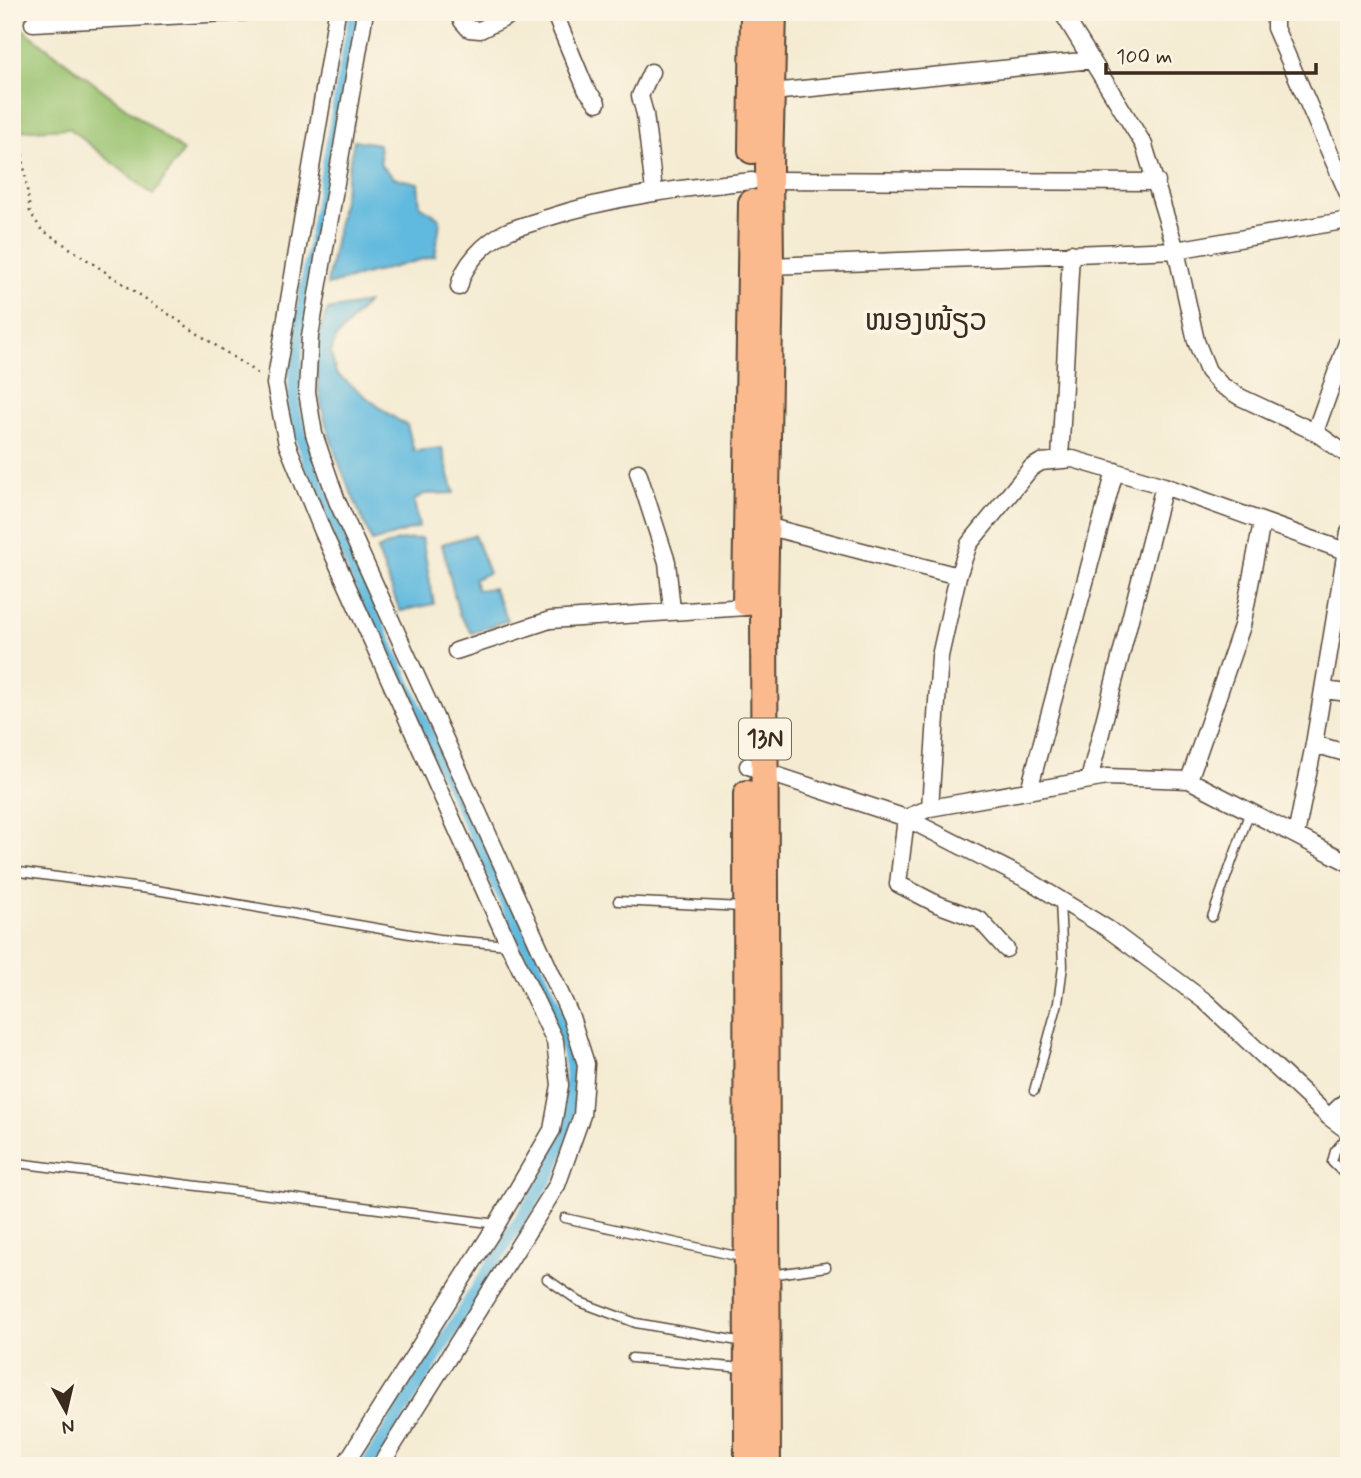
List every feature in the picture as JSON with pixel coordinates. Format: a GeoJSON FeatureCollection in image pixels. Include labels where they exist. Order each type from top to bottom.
{"type":"FeatureCollection","features":[{"type":"Feature","properties":{"kind":"highway","name":"13N"},"geometry":{"type":"LineString","coordinates":[[748,1466],[746,1355],[757,1267],[757,768],[766,526],[770,266],[761,180],[754,12]]}},
{"type":"Feature","properties":{"kind":"highway","name":"13N"},"geometry":{"type":"LineString","coordinates":[[767,1466],[757,1267],[746,907],[757,768],[746,607],[761,180],[772,92],[773,12]]}},
{"type":"Feature","properties":{"kind":"street"},"geometry":{"type":"LineString","coordinates":[[33,23],[246,12]]}},
{"type":"Feature","properties":{"kind":"street"},"geometry":{"type":"LineString","coordinates":[[337,12],[275,384],[287,444],[323,531],[509,945],[555,1041],[560,1085],[552,1130],[497,1224],[344,1466]]}},
{"type":"Feature","properties":{"kind":"street"},"geometry":{"type":"LineString","coordinates":[[365,12],[310,336],[307,392],[314,434],[337,501],[571,1017],[586,1064],[582,1115],[557,1185],[380,1466]]}},
{"type":"Feature","properties":{"kind":"street"},"geometry":{"type":"LineString","coordinates":[[459,12],[469,29],[480,30],[517,12]]}},
{"type":"Feature","properties":{"kind":"street"},"geometry":{"type":"LineString","coordinates":[[554,12],[586,89],[597,103]]}},
{"type":"Feature","properties":{"kind":"street"},"geometry":{"type":"LineString","coordinates":[[1062,12],[1144,145],[1176,250],[1196,341],[1208,372],[1221,386],[1315,432],[1349,456]]}},
{"type":"Feature","properties":{"kind":"street"},"geometry":{"type":"LineString","coordinates":[[1275,12],[1275,28],[1349,196]]}},
{"type":"Feature","properties":{"kind":"street"},"geometry":{"type":"LineString","coordinates":[[772,92],[1092,60]]}},
{"type":"Feature","properties":{"kind":"street"},"geometry":{"type":"LineString","coordinates":[[651,72],[640,96],[645,114],[654,191]]}},
{"type":"Feature","properties":{"kind":"street"},"geometry":{"type":"LineString","coordinates":[[459,287],[461,275],[472,258],[504,233],[582,206],[654,191],[761,180],[1157,182]]}},
{"type":"Feature","properties":{"kind":"street"},"geometry":{"type":"LineString","coordinates":[[770,266],[1176,250],[1349,220]]}},
{"type":"Feature","properties":{"kind":"street"},"geometry":{"type":"LineString","coordinates":[[1060,460],[1071,253]]}},
{"type":"Feature","properties":{"kind":"street"},"geometry":{"type":"LineString","coordinates":[[1315,432],[1349,337]]}},
{"type":"Feature","properties":{"kind":"street"},"geometry":{"type":"LineString","coordinates":[[930,808],[940,656],[958,576],[969,544],[1031,468],[1041,462],[1073,459],[1164,486],[1345,551]]}},
{"type":"Feature","properties":{"kind":"street"},"geometry":{"type":"LineString","coordinates":[[1029,790],[1115,471]]}},
{"type":"Feature","properties":{"kind":"street"},"geometry":{"type":"LineString","coordinates":[[638,472],[667,562],[672,611]]}},
{"type":"Feature","properties":{"kind":"street"},"geometry":{"type":"LineString","coordinates":[[1089,780],[1164,486]]}},
{"type":"Feature","properties":{"kind":"street"},"geometry":{"type":"LineString","coordinates":[[1189,780],[1242,625],[1262,522]]}},
{"type":"Feature","properties":{"kind":"street"},"geometry":{"type":"LineString","coordinates":[[766,526],[958,576]]}},
{"type":"Feature","properties":{"kind":"street"},"geometry":{"type":"LineString","coordinates":[[1296,835],[1349,532]]}},
{"type":"Feature","properties":{"kind":"street"},"geometry":{"type":"LineString","coordinates":[[456,651],[551,620],[746,607]]}},
{"type":"Feature","properties":{"kind":"street"},"geometry":{"type":"LineString","coordinates":[[1323,690],[1349,693]]}},
{"type":"Feature","properties":{"kind":"street"},"geometry":{"type":"LineString","coordinates":[[1314,744],[1349,754]]}},
{"type":"Feature","properties":{"kind":"street"},"geometry":{"type":"LineString","coordinates":[[757,768],[906,818],[1028,880],[1108,929],[1206,1002],[1329,1118],[1349,1133]]}},
{"type":"Feature","properties":{"kind":"street"},"geometry":{"type":"LineString","coordinates":[[906,818],[930,808],[1107,777],[1189,780],[1349,863]]}},
{"type":"Feature","properties":{"kind":"street"},"geometry":{"type":"LineString","coordinates":[[906,818],[898,884],[937,904],[979,920],[1006,949]]}},
{"type":"Feature","properties":{"kind":"street"},"geometry":{"type":"LineString","coordinates":[[1329,1118],[1349,1098]]}},
{"type":"Feature","properties":{"kind":"lane"},"geometry":{"type":"LineString","coordinates":[[1212,917],[1250,811]]}},
{"type":"Feature","properties":{"kind":"lane"},"geometry":{"type":"LineString","coordinates":[[12,871],[156,890],[439,939],[509,945]]}},
{"type":"Feature","properties":{"kind":"lane"},"geometry":{"type":"LineString","coordinates":[[1034,1091],[1058,1003],[1063,966],[1060,900]]}},
{"type":"Feature","properties":{"kind":"lane"},"geometry":{"type":"LineString","coordinates":[[618,901],[746,907]]}},
{"type":"Feature","properties":{"kind":"lane"},"geometry":{"type":"LineString","coordinates":[[1349,1133],[1335,1151],[1332,1162],[1349,1180]]}},
{"type":"Feature","properties":{"kind":"lane"},"geometry":{"type":"LineString","coordinates":[[17,1163],[497,1224]]}},
{"type":"Feature","properties":{"kind":"lane"},"geometry":{"type":"LineString","coordinates":[[565,1218],[757,1267],[825,1267]]}},
{"type":"Feature","properties":{"kind":"lane"},"geometry":{"type":"LineString","coordinates":[[547,1279],[580,1302],[636,1323],[746,1355]]}},
{"type":"Feature","properties":{"kind":"lane"},"geometry":{"type":"LineString","coordinates":[[632,1358],[746,1355]]}},
{"type":"Feature","properties":{"kind":"path"},"geometry":{"type":"LineString","coordinates":[[12,120],[18,120],[30,212],[41,229],[275,384]]}},
{"type":"Feature","properties":{"kind":"green space"},"geometry":{"type":"Polygon","coordinates":[[[12,21],[183,151],[153,195],[69,128],[12,131],[12,21]]]}},
{"type":"Feature","properties":{"kind":"water"},"geometry":{"type":"Polygon","coordinates":[[[354,140],[379,144],[381,166],[395,178],[418,183],[420,206],[439,218],[440,222],[435,256],[327,285],[354,140]]]}},
{"type":"Feature","properties":{"kind":"water"},"geometry":{"type":"Polygon","coordinates":[[[367,303],[336,338],[331,353],[336,374],[388,414],[407,425],[414,451],[442,448],[454,493],[424,494],[414,501],[419,527],[372,542],[327,428],[316,366],[319,337],[328,310],[367,303]]]}},
{"type":"Feature","properties":{"kind":"water"},"geometry":{"type":"Polygon","coordinates":[[[474,535],[489,573],[474,579],[477,590],[493,588],[508,620],[472,633],[459,614],[442,544],[474,535]]]}},
{"type":"Feature","properties":{"kind":"water"},"geometry":{"type":"Polygon","coordinates":[[[422,538],[434,604],[400,611],[377,550],[397,541],[422,538]]]}},
{"type":"Feature","properties":{"kind":"waterway"},"geometry":{"type":"LineString","coordinates":[[356,12],[296,348],[294,410],[310,465],[378,627],[556,1009],[572,1066],[568,1118],[551,1171],[367,1466]]}},
{"type":"Feature","properties":{"kind":"district","name":"ໜອງໜ້ຽວ"},"geometry":{"type":"Point","coordinates":[926,321]}}]}
